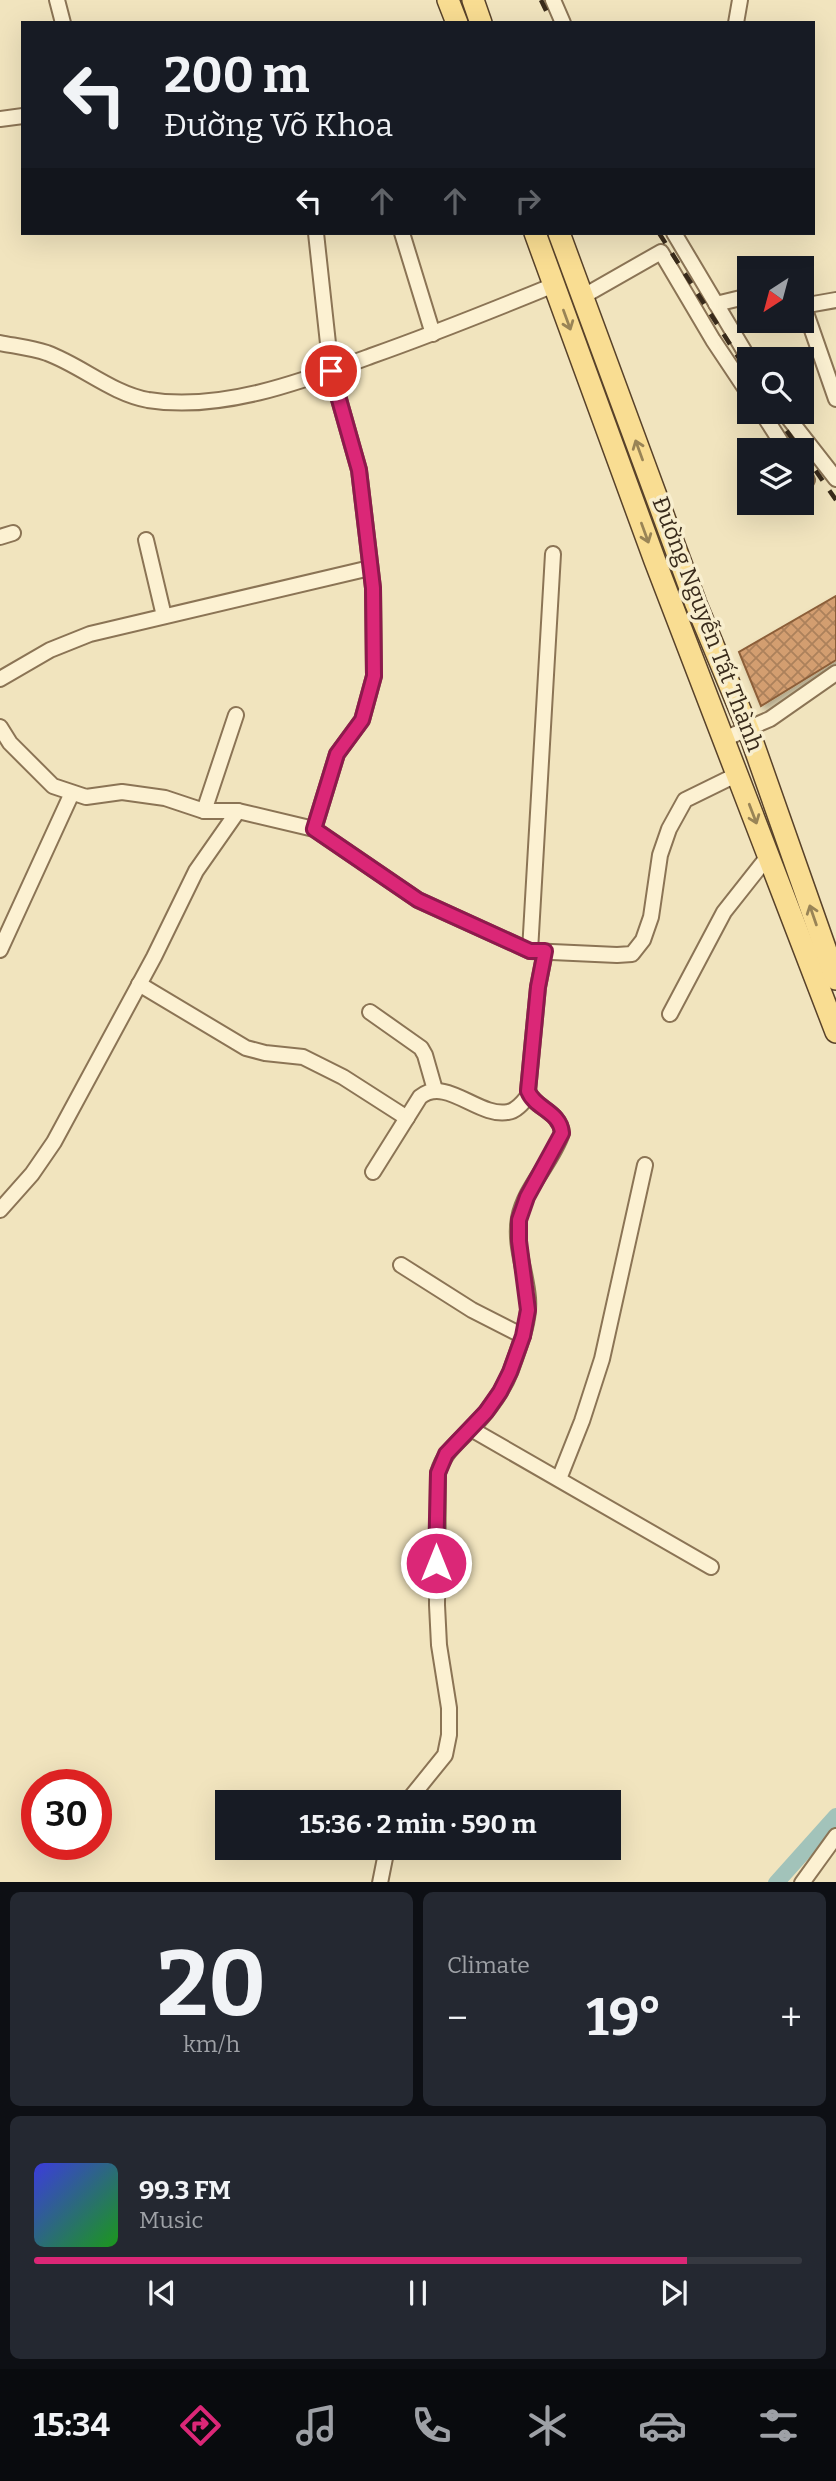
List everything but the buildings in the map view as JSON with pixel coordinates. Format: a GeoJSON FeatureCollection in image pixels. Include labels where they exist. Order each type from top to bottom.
{"type":"FeatureCollection","features":[{"type":"Feature","properties":{"kind":"main road"},"geometry":{"type":"LineString","coordinates":[[448,0],[456,21]]}},
{"type":"Feature","properties":{"kind":"main road"},"geometry":{"type":"LineString","coordinates":[[473,0],[480,21]]}},
{"type":"Feature","properties":{"kind":"main road","name":"Đường Nguyễn Tất Thành"},"geometry":{"type":"LineString","coordinates":[[536,235],[655,561],[836,1032]]}},
{"type":"Feature","properties":{"kind":"main road","name":"Đường Nguyễn Tất Thành"},"geometry":{"type":"LineString","coordinates":[[560,235],[695,604],[748,729],[836,979]]}},
{"type":"Feature","properties":{"kind":"street"},"geometry":{"type":"LineString","coordinates":[[57,0],[62,21]]}},
{"type":"Feature","properties":{"kind":"street"},"geometry":{"type":"LineString","coordinates":[[553,0],[562,21]]}},
{"type":"Feature","properties":{"kind":"street"},"geometry":{"type":"LineString","coordinates":[[736,21],[740,0]]}},
{"type":"Feature","properties":{"kind":"street"},"geometry":{"type":"LineString","coordinates":[[0,118],[21,116]]}},
{"type":"Feature","properties":{"kind":"street"},"geometry":{"type":"LineString","coordinates":[[314,829],[337,754],[362,720],[374,676],[373,588],[359,470],[331,371],[316,235]]}},
{"type":"Feature","properties":{"kind":"street"},"geometry":{"type":"LineString","coordinates":[[403,235],[433,334]]}},
{"type":"Feature","properties":{"kind":"street"},"geometry":{"type":"LineString","coordinates":[[677,235],[742,347]]}},
{"type":"Feature","properties":{"kind":"street"},"geometry":{"type":"LineString","coordinates":[[582,297],[661,252],[737,376]]}},
{"type":"Feature","properties":{"kind":"street"},"geometry":{"type":"LineString","coordinates":[[0,343],[46,353],[128,394],[146,400],[193,402],[279,387],[331,371],[433,334],[554,285]]}},
{"type":"Feature","properties":{"kind":"street"},"geometry":{"type":"LineString","coordinates":[[716,304],[737,299]]}},
{"type":"Feature","properties":{"kind":"street"},"geometry":{"type":"LineString","coordinates":[[814,305],[836,300]]}},
{"type":"Feature","properties":{"kind":"street"},"geometry":{"type":"LineString","coordinates":[[812,333],[836,399]]}},
{"type":"Feature","properties":{"kind":"street"},"geometry":{"type":"LineString","coordinates":[[793,424],[836,479]]}},
{"type":"Feature","properties":{"kind":"street"},"geometry":{"type":"LineString","coordinates":[[146,540],[164,616]]}},
{"type":"Feature","properties":{"kind":"street"},"geometry":{"type":"LineString","coordinates":[[417,1790],[445,1755],[448,1747],[449,1708],[439,1645],[437,1605],[438,1473],[446,1454],[471,1429],[500,1392],[523,1336],[528,1299],[519,1241],[519,1220],[527,1197],[562,1133],[562,1127],[555,1116],[529,1095],[528,1082],[538,987],[537,951],[553,554]]}},
{"type":"Feature","properties":{"kind":"street"},"geometry":{"type":"LineString","coordinates":[[0,679],[69,642],[164,616],[370,568]]}},
{"type":"Feature","properties":{"kind":"street"},"geometry":{"type":"LineString","coordinates":[[724,738],[770,719],[836,673]]}},
{"type":"Feature","properties":{"kind":"street"},"geometry":{"type":"LineString","coordinates":[[204,811],[236,715]]}},
{"type":"Feature","properties":{"kind":"street"},"geometry":{"type":"LineString","coordinates":[[0,727],[10,743],[53,786],[86,797],[122,792],[154,796],[204,811],[238,811],[314,829],[418,900],[537,951],[632,954],[643,940],[651,917],[660,855],[669,829],[685,800],[738,774]]}},
{"type":"Feature","properties":{"kind":"street"},"geometry":{"type":"LineString","coordinates":[[0,950],[72,793]]}},
{"type":"Feature","properties":{"kind":"street"},"geometry":{"type":"LineString","coordinates":[[0,1210],[32,1174],[54,1142],[196,871],[238,811]]}},
{"type":"Feature","properties":{"kind":"street"},"geometry":{"type":"LineString","coordinates":[[670,1014],[724,912],[769,855]]}},
{"type":"Feature","properties":{"kind":"street"},"geometry":{"type":"LineString","coordinates":[[139,984],[233,1041],[255,1051],[303,1057],[344,1077],[407,1118]]}},
{"type":"Feature","properties":{"kind":"street"},"geometry":{"type":"LineString","coordinates":[[370,1012],[421,1048],[435,1090]]}},
{"type":"Feature","properties":{"kind":"street"},"geometry":{"type":"LineString","coordinates":[[373,1172],[420,1097],[435,1090],[486,1109],[507,1113],[518,1107],[529,1095]]}},
{"type":"Feature","properties":{"kind":"street"},"geometry":{"type":"LineString","coordinates":[[559,1479],[582,1421],[601,1359],[645,1165]]}},
{"type":"Feature","properties":{"kind":"street"},"geometry":{"type":"LineString","coordinates":[[401,1265],[472,1310],[523,1336]]}},
{"type":"Feature","properties":{"kind":"street"},"geometry":{"type":"LineString","coordinates":[[471,1429],[710,1567]]}},
{"type":"Feature","properties":{"kind":"street"},"geometry":{"type":"LineString","coordinates":[[802,1882],[836,1836]]}},
{"type":"Feature","properties":{"kind":"street"},"geometry":{"type":"LineString","coordinates":[[380,1882],[385,1860]]}},
{"type":"Feature","properties":{"kind":"waterway"},"geometry":{"type":"LineString","coordinates":[[777,1882],[836,1816]]}},
{"type":"Feature","properties":{"kind":"railway"},"geometry":{"type":"LineString","coordinates":[[541,0],[551,21]]}},
{"type":"Feature","properties":{"kind":"railway"},"geometry":{"type":"LineString","coordinates":[[660,235],[737,355]]}},
{"type":"Feature","properties":{"kind":"railway"},"geometry":{"type":"LineString","coordinates":[[782,424],[792,438]]}},
{"type":"Feature","properties":{"kind":"railway"},"geometry":{"type":"LineString","coordinates":[[814,468],[836,500]]}},
{"type":"Feature","properties":{"kind":"route"},"geometry":{"type":"LineString","coordinates":[[331,371],[359,470],[373,588],[374,676],[362,720],[337,754],[314,829],[418,900],[530,951],[545,951],[538,987],[528,1091],[531,1098],[555,1116],[562,1127],[560,1139],[527,1197],[519,1220],[528,1310],[523,1336],[510,1372],[486,1412],[441,1462],[436,1486],[436,1563]]}}]}
